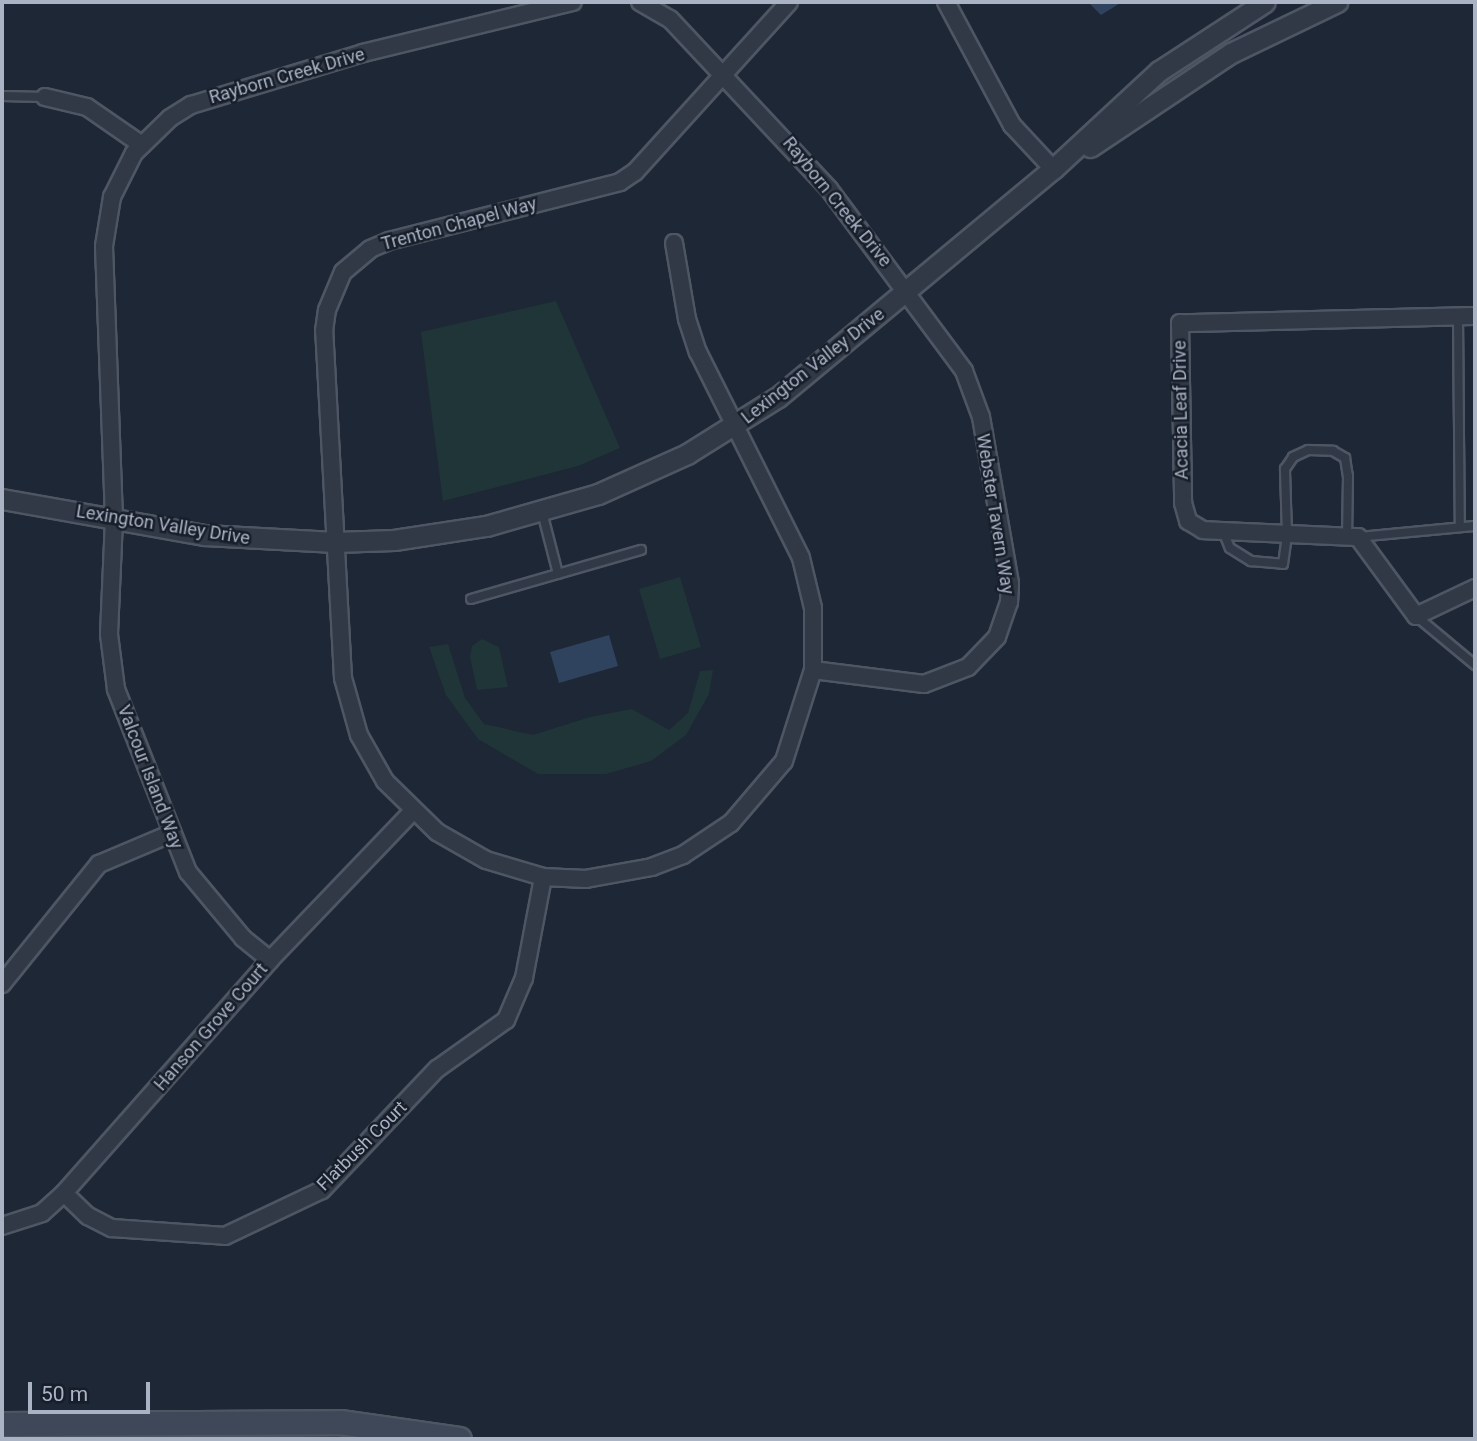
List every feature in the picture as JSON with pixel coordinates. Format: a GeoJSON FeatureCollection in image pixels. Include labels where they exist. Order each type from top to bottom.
{"type":"FeatureCollection","features":[{"type":"Feature","properties":{"kind":"main road"},"geometry":{"type":"LineString","coordinates":[[2,1424],[340,1422],[459,1439]]}},
{"type":"Feature","properties":{"kind":"street","name":"Rayborn Creek Drive"},"geometry":{"type":"LineString","coordinates":[[114,519],[106,221],[121,174],[142,145],[170,118],[214,96],[573,2]]}},
{"type":"Feature","properties":{"kind":"street","name":"Rayborn Creek Drive"},"geometry":{"type":"LineString","coordinates":[[640,2],[670,19],[723,72],[829,189],[908,293]]}},
{"type":"Feature","properties":{"kind":"street","name":"Trenton Chapel Way"},"geometry":{"type":"LineString","coordinates":[[674,243],[687,318],[734,427],[801,558],[813,608],[813,670],[784,761],[731,823],[683,855],[652,867],[586,879],[543,877],[477,856],[412,812],[369,756],[349,706],[343,678],[335,542],[324,331],[327,310],[343,272],[370,249],[389,241],[620,182],[635,172],[789,2]]}},
{"type":"Feature","properties":{"kind":"street"},"geometry":{"type":"LineString","coordinates":[[946,2],[1012,125],[1053,169]]}},
{"type":"Feature","properties":{"kind":"street","name":"Lexington Valley Drive"},"geometry":{"type":"LineString","coordinates":[[2,499],[205,535],[335,542],[429,536],[542,512],[639,477],[734,427],[908,293],[1053,169],[1159,71],[1265,2]]}},
{"type":"Feature","properties":{"kind":"street","name":"Lexington Valley Drive"},"geometry":{"type":"LineString","coordinates":[[1053,169],[1221,59],[1337,2]]}},
{"type":"Feature","properties":{"kind":"street"},"geometry":{"type":"LineString","coordinates":[[45,97],[87,107],[142,145]]}},
{"type":"Feature","properties":{"kind":"street","name":"Webster Tavern Way"},"geometry":{"type":"LineString","coordinates":[[813,670],[912,685],[935,681],[968,667],[986,652],[1005,620],[1010,583],[974,393],[964,371],[908,293]]}},
{"type":"Feature","properties":{"kind":"street","name":"Acacia Leaf Drive"},"geometry":{"type":"LineString","coordinates":[[1352,537],[1203,530],[1188,521],[1183,503],[1180,323],[1475,316]]}},
{"type":"Feature","properties":{"kind":"street","name":"Valcour Island Way"},"geometry":{"type":"LineString","coordinates":[[114,519],[109,634],[117,689],[170,834],[188,872],[243,938],[270,960]]}},
{"type":"Feature","properties":{"kind":"street"},"geometry":{"type":"LineString","coordinates":[[1352,537],[1416,616],[1475,588]]}},
{"type":"Feature","properties":{"kind":"street","name":"Hanson Grove Court"},"geometry":{"type":"LineString","coordinates":[[2,1226],[33,1217],[64,1193],[270,960],[412,812]]}},
{"type":"Feature","properties":{"kind":"street"},"geometry":{"type":"LineString","coordinates":[[2,984],[99,864],[170,834]]}},
{"type":"Feature","properties":{"kind":"street","name":"Flatbush Court"},"geometry":{"type":"LineString","coordinates":[[64,1193],[88,1216],[113,1228],[225,1236],[322,1190],[437,1069],[506,1020],[524,978],[543,877]]}},
{"type":"Feature","properties":{"kind":"lane"},"geometry":{"type":"LineString","coordinates":[[2,96],[45,97]]}},
{"type":"Feature","properties":{"kind":"lane"},"geometry":{"type":"LineString","coordinates":[[1458,317],[1460,527]]}},
{"type":"Feature","properties":{"kind":"lane"},"geometry":{"type":"LineString","coordinates":[[1223,531],[1230,548],[1251,561],[1280,565],[1286,561],[1285,469],[1293,457],[1308,450],[1333,451],[1345,458],[1352,537],[1475,526]]}},
{"type":"Feature","properties":{"kind":"lane"},"geometry":{"type":"LineString","coordinates":[[542,512],[558,574]]}},
{"type":"Feature","properties":{"kind":"lane"},"geometry":{"type":"LineString","coordinates":[[471,599],[641,550]]}},
{"type":"Feature","properties":{"kind":"lane"},"geometry":{"type":"LineString","coordinates":[[1416,616],[1475,665]]}},
{"type":"Feature","properties":{"kind":"green space"},"geometry":{"type":"Polygon","coordinates":[[[556,301],[620,448],[578,466],[443,501],[421,332],[556,301]]]}},
{"type":"Feature","properties":{"kind":"green space"},"geometry":{"type":"Polygon","coordinates":[[[680,577],[701,647],[660,659],[639,589],[680,577]]]}},
{"type":"Feature","properties":{"kind":"green space"},"geometry":{"type":"Polygon","coordinates":[[[482,639],[499,647],[508,687],[477,690],[470,657],[472,646],[482,639]]]}},
{"type":"Feature","properties":{"kind":"green space"},"geometry":{"type":"Polygon","coordinates":[[[448,644],[465,698],[484,724],[533,735],[590,717],[632,709],[669,730],[688,713],[700,671],[713,670],[709,694],[686,735],[651,761],[606,774],[538,774],[478,739],[446,695],[429,647],[448,644]]]}},
{"type":"Feature","properties":{"kind":"water"},"geometry":{"type":"Polygon","coordinates":[[[1088,2],[1122,2],[1101,15],[1088,2]]]}},
{"type":"Feature","properties":{"kind":"water"},"geometry":{"type":"Polygon","coordinates":[[[609,635],[618,666],[559,683],[550,652],[609,635]]]}}]}
